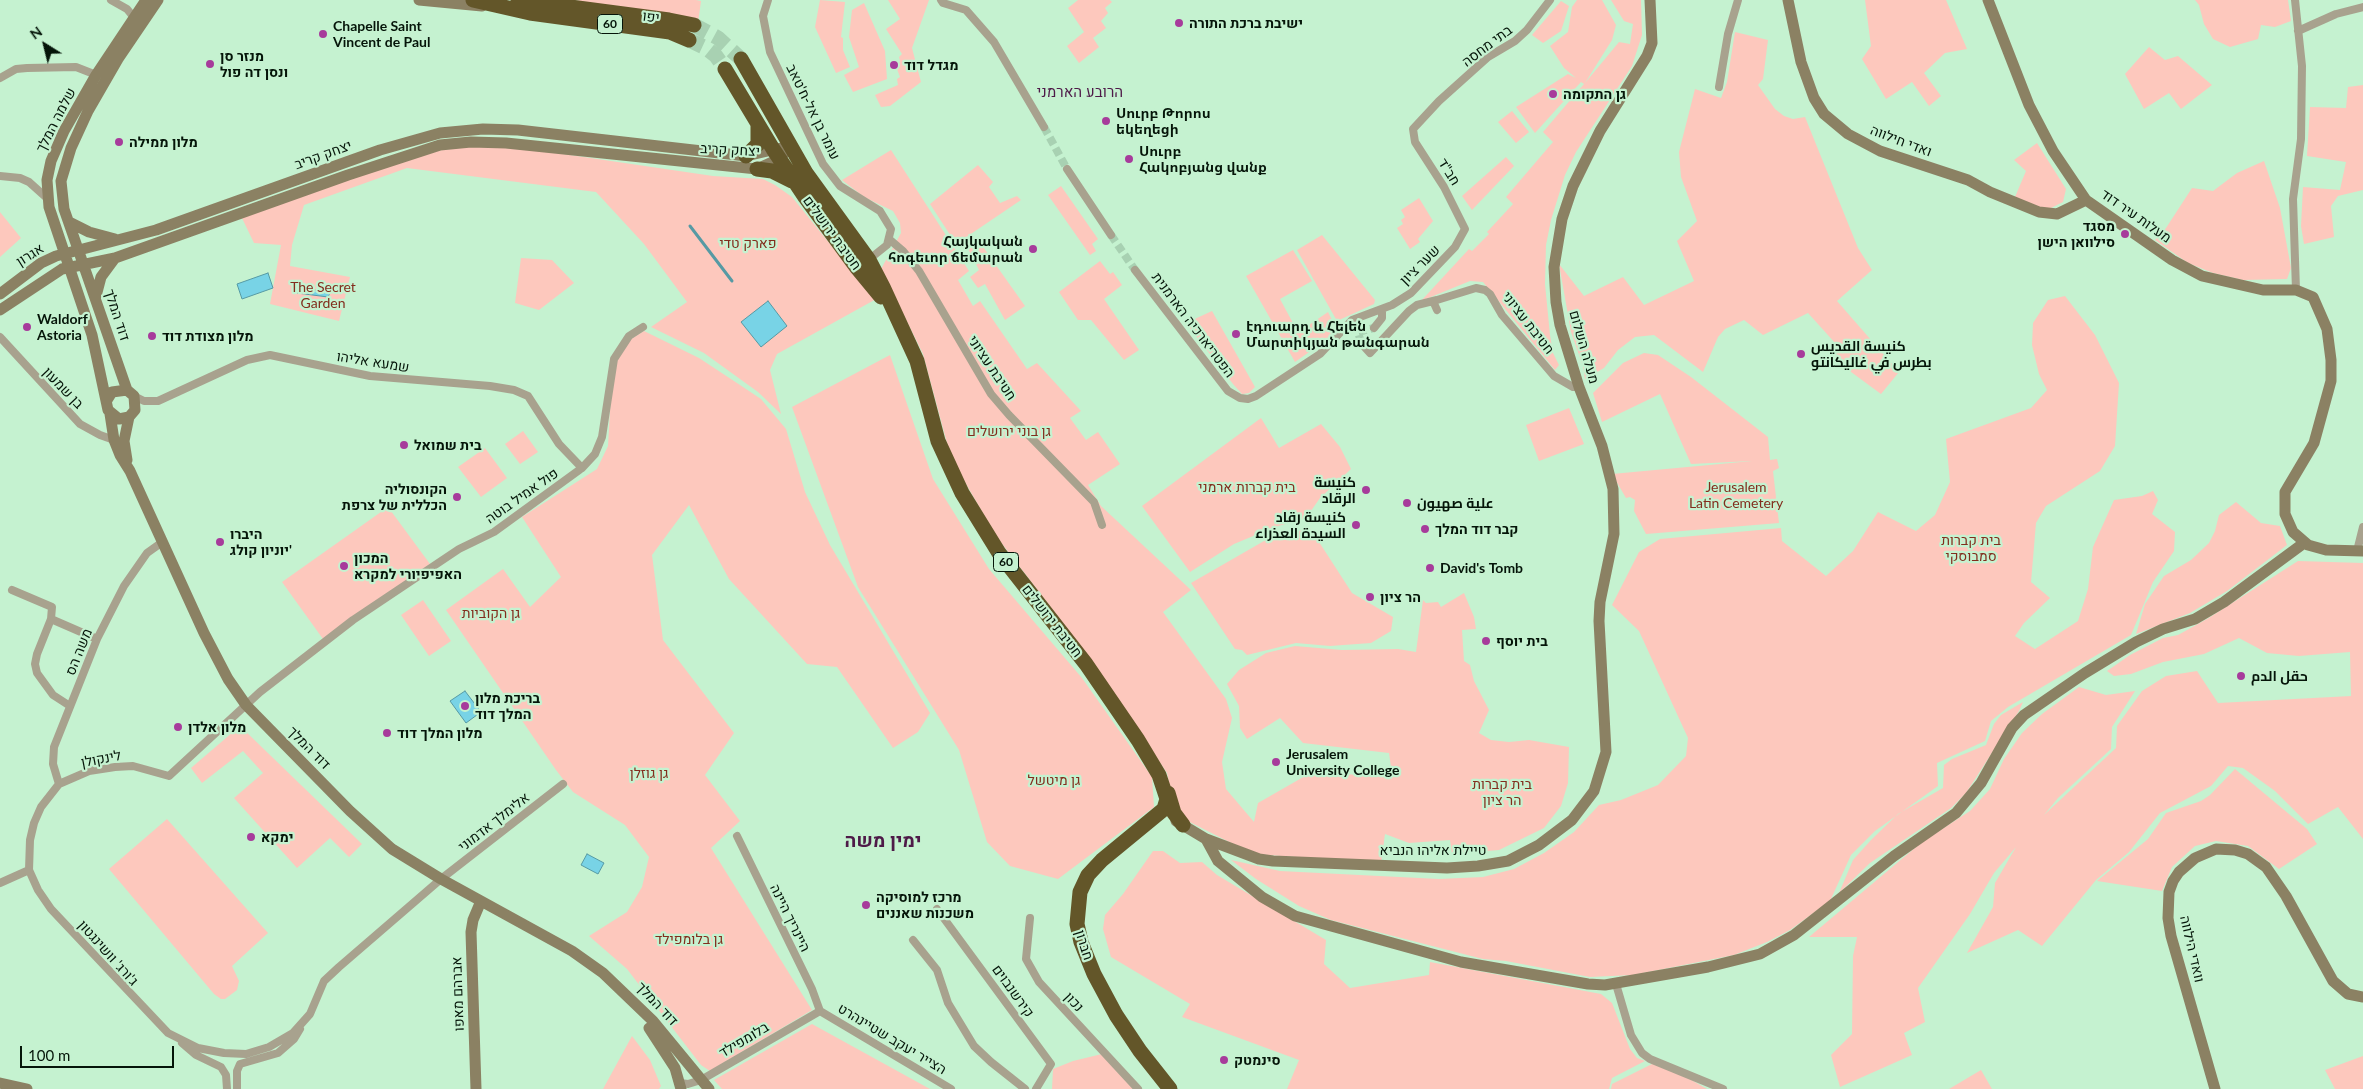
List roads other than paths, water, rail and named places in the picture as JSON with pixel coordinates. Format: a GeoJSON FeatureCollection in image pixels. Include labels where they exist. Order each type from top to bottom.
{"type":"FeatureCollection","features":[{"type":"Feature","properties":{"kind":"highway","name":"יפו"},"geometry":{"type":"LineString","coordinates":[[473,0],[530,13],[670,32],[689,40]]}},
{"type":"Feature","properties":{"kind":"highway","name":"יפו"},"geometry":{"type":"LineString","coordinates":[[518,0],[694,25]]}},
{"type":"Feature","properties":{"kind":"highway","name":"60"},"geometry":{"type":"LineString","coordinates":[[741,59],[790,146]]}},
{"type":"Feature","properties":{"kind":"highway","name":"60"},"geometry":{"type":"LineString","coordinates":[[725,69],[776,154]]}},
{"type":"Feature","properties":{"kind":"highway"},"geometry":{"type":"LineString","coordinates":[[746,156],[758,144],[758,126]]}},
{"type":"Feature","properties":{"kind":"highway","name":"חטיבת ירושלים"},"geometry":{"type":"LineString","coordinates":[[790,146],[895,314],[917,361],[938,441],[962,493],[999,553],[1068,639],[1155,765],[1167,801],[1162,813]]}},
{"type":"Feature","properties":{"kind":"highway","name":"חטיבת ירושלים"},"geometry":{"type":"LineString","coordinates":[[776,154],[795,182],[863,264]]}},
{"type":"Feature","properties":{"kind":"highway"},"geometry":{"type":"LineString","coordinates":[[757,169],[772,171],[795,182]]}},
{"type":"Feature","properties":{"kind":"highway"},"geometry":{"type":"LineString","coordinates":[[1163,786],[1171,798],[1176,816],[1183,825]]}},
{"type":"Feature","properties":{"kind":"highway","name":"חברון"},"geometry":{"type":"LineString","coordinates":[[1162,813],[1102,860],[1088,875],[1080,892],[1077,924],[1081,942],[1094,974],[1116,1015],[1140,1051],[1170,1089]]}},
{"type":"Feature","properties":{"kind":"street"},"geometry":{"type":"LineString","coordinates":[[111,0],[122,4],[135,17],[138,29]]}},
{"type":"Feature","properties":{"kind":"street","name":"שלמה המלך"},"geometry":{"type":"LineString","coordinates":[[70,267],[48,199],[47,180],[58,143],[102,76],[146,0]]}},
{"type":"Feature","properties":{"kind":"street","name":"שלמה המלך"},"geometry":{"type":"LineString","coordinates":[[80,249],[69,222],[60,189],[62,173],[102,76],[158,0]]}},
{"type":"Feature","properties":{"kind":"street","name":"יפו"},"geometry":{"type":"LineString","coordinates":[[419,0],[530,13]]}},
{"type":"Feature","properties":{"kind":"street","name":"עומר בן אל-ח'טאב"},"geometry":{"type":"LineString","coordinates":[[768,0],[763,16],[767,42],[796,111],[823,164],[840,186],[880,212],[891,229],[889,238]]}},
{"type":"Feature","properties":{"kind":"street"},"geometry":{"type":"LineString","coordinates":[[942,0],[943,3],[966,10],[994,42],[1044,127]]}},
{"type":"Feature","properties":{"kind":"street","name":"בתי מחסה"},"geometry":{"type":"LineString","coordinates":[[1413,129],[1439,101],[1488,57],[1521,36],[1550,0]]}},
{"type":"Feature","properties":{"kind":"street","name":"מעלה השלום"},"geometry":{"type":"LineString","coordinates":[[1606,570],[1614,534],[1613,489],[1602,446],[1579,387],[1560,325],[1556,302],[1554,267],[1557,243],[1567,204],[1582,167],[1600,131],[1647,56],[1653,33],[1650,0]]}},
{"type":"Feature","properties":{"kind":"street"},"geometry":{"type":"LineString","coordinates":[[1719,87],[1728,34],[1738,0]]}},
{"type":"Feature","properties":{"kind":"street","name":"ואדי חילווה"},"geometry":{"type":"LineString","coordinates":[[1788,0],[1801,62],[1814,98],[1824,114],[1848,134],[1880,151],[1968,180],[1990,192],[2039,212],[2057,214],[2086,200]]}},
{"type":"Feature","properties":{"kind":"street","name":"מעלות עיר דוד"},"geometry":{"type":"LineString","coordinates":[[1988,0],[2029,105],[2053,152],[2086,200],[2172,260],[2202,276],[2263,290],[2296,290]]}},
{"type":"Feature","properties":{"kind":"street"},"geometry":{"type":"LineString","coordinates":[[2295,0],[2302,66],[2301,138],[2293,199],[2296,290],[2313,297],[2318,306],[2327,329],[2332,360],[2330,387],[2314,443],[2290,483],[2284,500],[2285,514],[2290,526],[2304,543],[2326,550],[2360,551],[2363,527]]}},
{"type":"Feature","properties":{"kind":"street"},"geometry":{"type":"LineString","coordinates":[[2298,31],[2336,14],[2363,7]]}},
{"type":"Feature","properties":{"kind":"street"},"geometry":{"type":"LineString","coordinates":[[0,78],[16,69],[76,67],[102,76]]}},
{"type":"Feature","properties":{"kind":"street","name":"יצחק קריב"},"geometry":{"type":"LineString","coordinates":[[80,249],[156,230],[380,150],[421,137],[453,131],[483,129],[518,130],[746,156],[776,154]]}},
{"type":"Feature","properties":{"kind":"street","name":"חב\"ד"},"geometry":{"type":"LineString","coordinates":[[1413,129],[1415,142],[1444,187],[1465,229]]}},
{"type":"Feature","properties":{"kind":"street","name":"יצחק קריב"},"geometry":{"type":"LineString","coordinates":[[70,267],[115,258],[348,175],[440,145],[470,142],[506,142],[757,169],[790,146]]}},
{"type":"Feature","properties":{"kind":"street"},"geometry":{"type":"LineString","coordinates":[[1067,169],[1111,235]]}},
{"type":"Feature","properties":{"kind":"street"},"geometry":{"type":"LineString","coordinates":[[0,176],[20,178],[29,182],[48,199]]}},
{"type":"Feature","properties":{"kind":"street"},"geometry":{"type":"LineString","coordinates":[[69,222],[94,234],[119,240]]}},
{"type":"Feature","properties":{"kind":"street","name":"שער ציון"},"geometry":{"type":"LineString","coordinates":[[1382,309],[1411,293],[1456,247],[1465,229]]}},
{"type":"Feature","properties":{"kind":"street"},"geometry":{"type":"LineString","coordinates":[[863,264],[887,245],[889,238]]}},
{"type":"Feature","properties":{"kind":"street","name":"חטיבת עציוני"},"geometry":{"type":"LineString","coordinates":[[889,238],[907,255],[919,271],[991,394],[1008,415],[1094,502],[1102,525]]}},
{"type":"Feature","properties":{"kind":"street","name":"אגרון"},"geometry":{"type":"LineString","coordinates":[[0,294],[41,263],[80,249]]}},
{"type":"Feature","properties":{"kind":"street","name":"דוד המלך"},"geometry":{"type":"LineString","coordinates":[[80,249],[96,301],[130,393]]}},
{"type":"Feature","properties":{"kind":"street"},"geometry":{"type":"LineString","coordinates":[[96,301],[99,282],[115,258]]}},
{"type":"Feature","properties":{"kind":"street"},"geometry":{"type":"LineString","coordinates":[[70,267],[92,336],[110,414],[119,419],[129,417],[136,405],[130,393],[112,392],[107,400]]}},
{"type":"Feature","properties":{"kind":"street","name":"אגרון"},"geometry":{"type":"LineString","coordinates":[[0,310],[49,276],[70,267]]}},
{"type":"Feature","properties":{"kind":"street","name":"הפטריארכיה הארמנית"},"geometry":{"type":"LineString","coordinates":[[1135,270],[1228,391],[1240,398],[1248,399],[1256,396],[1320,354],[1352,320],[1382,309]]}},
{"type":"Feature","properties":{"kind":"street","name":"חטיבת עציוני"},"geometry":{"type":"LineString","coordinates":[[1361,343],[1370,354],[1409,311],[1417,305],[1476,288],[1485,290],[1490,294],[1502,315],[1554,376],[1573,387],[1579,387]]}},
{"type":"Feature","properties":{"kind":"street"},"geometry":{"type":"LineString","coordinates":[[1433,301],[1437,310]]}},
{"type":"Feature","properties":{"kind":"street"},"geometry":{"type":"LineString","coordinates":[[1374,328],[1382,318],[1382,309]]}},
{"type":"Feature","properties":{"kind":"street","name":"פול אמיל בוטה"},"geometry":{"type":"LineString","coordinates":[[246,704],[353,620],[459,548],[494,532],[582,468],[595,454],[602,437],[614,359],[629,336],[643,327]]}},
{"type":"Feature","properties":{"kind":"street","name":"בן שמעון"},"geometry":{"type":"LineString","coordinates":[[1,339],[80,424],[100,436],[114,440]]}},
{"type":"Feature","properties":{"kind":"street","name":"שמעא אליהו"},"geometry":{"type":"LineString","coordinates":[[130,393],[144,401],[158,401],[247,360],[270,355],[370,376],[498,388],[528,396],[558,444],[582,468]]}},
{"type":"Feature","properties":{"kind":"street","name":"דוד המלך"},"geometry":{"type":"LineString","coordinates":[[110,414],[114,440],[130,471],[161,543],[219,662],[246,704],[368,829],[406,859],[572,951],[604,972],[632,998],[703,1086]]}},
{"type":"Feature","properties":{"kind":"street","name":"דוד המלך"},"geometry":{"type":"LineString","coordinates":[[129,417],[124,441],[130,471]]}},
{"type":"Feature","properties":{"kind":"street","name":"משה הס"},"geometry":{"type":"LineString","coordinates":[[59,784],[53,755],[97,639],[124,586],[148,553],[161,543]]}},
{"type":"Feature","properties":{"kind":"street"},"geometry":{"type":"LineString","coordinates":[[1162,813],[1206,839],[1218,861],[1262,897],[1295,916],[1310,922],[1461,962],[1588,984],[1616,984],[1708,967],[1760,954],[1794,935],[1894,856],[1956,813],[1975,791],[2012,728],[2024,716],[2085,673],[2136,642],[2210,610],[2304,543]]}},
{"type":"Feature","properties":{"kind":"street","name":"טיילת אליהו הנביא"},"geometry":{"type":"LineString","coordinates":[[1206,839],[1259,859],[1288,863],[1447,868],[1494,865],[1520,856],[1539,845],[1572,820],[1585,805],[1594,791],[1603,768],[1606,740],[1600,602],[1606,570]]}},
{"type":"Feature","properties":{"kind":"street"},"geometry":{"type":"LineString","coordinates":[[12,590],[52,607],[51,620],[34,664],[37,673],[48,690],[70,706]]}},
{"type":"Feature","properties":{"kind":"street"},"geometry":{"type":"LineString","coordinates":[[51,620],[97,639]]}},
{"type":"Feature","properties":{"kind":"street","name":"לינקולן"},"geometry":{"type":"LineString","coordinates":[[29,870],[30,840],[34,823],[41,806],[59,784],[89,772],[115,767],[133,766],[169,776],[246,704]]}},
{"type":"Feature","properties":{"kind":"street","name":"אלימלך אדמוני"},"geometry":{"type":"LineString","coordinates":[[441,879],[563,784]]}},
{"type":"Feature","properties":{"kind":"street","name":"היינריך היינה"},"geometry":{"type":"LineString","coordinates":[[737,836],[812,989],[820,1011]]}},
{"type":"Feature","properties":{"kind":"street","name":"וואדי הילווה"},"geometry":{"type":"LineString","coordinates":[[2215,1089],[2171,936],[2168,918],[2173,881],[2179,872],[2195,858],[2216,849],[2235,850],[2248,854],[2266,866],[2286,896],[2333,981],[2348,994],[2363,997]]}},
{"type":"Feature","properties":{"kind":"street"},"geometry":{"type":"LineString","coordinates":[[0,883],[29,870]]}},
{"type":"Feature","properties":{"kind":"street","name":"ג'ורג' וושינגטון"},"geometry":{"type":"LineString","coordinates":[[29,870],[38,890],[51,909],[151,1018],[196,1055],[222,1067],[226,1075],[227,1089]]}},
{"type":"Feature","properties":{"kind":"street","name":"ג'ורג' וושינגטון"},"geometry":{"type":"LineString","coordinates":[[236,1089],[236,1071],[240,1064],[278,1053],[294,1039],[317,1002],[324,981],[441,879]]}},
{"type":"Feature","properties":{"kind":"street","name":"אברהם מאפו"},"geometry":{"type":"LineString","coordinates":[[476,1089],[471,932],[473,920],[482,901]]}},
{"type":"Feature","properties":{"kind":"street","name":"קירשנבוים"},"geometry":{"type":"LineString","coordinates":[[937,909],[1051,1064],[1036,1089]]}},
{"type":"Feature","properties":{"kind":"street","name":"נכון"},"geometry":{"type":"LineString","coordinates":[[1030,918],[1026,959],[1039,982],[1138,1089]]}},
{"type":"Feature","properties":{"kind":"street"},"geometry":{"type":"LineString","coordinates":[[914,940],[937,970],[948,1003],[974,1046],[1025,1089]]}},
{"type":"Feature","properties":{"kind":"street","name":"דוד המלך"},"geometry":{"type":"LineString","coordinates":[[572,951],[649,1027],[670,1058],[681,1086]]}},
{"type":"Feature","properties":{"kind":"street"},"geometry":{"type":"LineString","coordinates":[[1616,984],[1631,1035],[1642,1053],[1650,1059],[1723,1089]]}},
{"type":"Feature","properties":{"kind":"street","name":"בלומפילד"},"geometry":{"type":"LineString","coordinates":[[681,1086],[688,1084],[703,1086],[820,1011]]}},
{"type":"Feature","properties":{"kind":"street","name":"הצייר יעקב שטיינהרט"},"geometry":{"type":"LineString","coordinates":[[820,1011],[951,1089]]}},
{"type":"Feature","properties":{"kind":"street","name":"ג'ורג' וושינגטון"},"geometry":{"type":"LineString","coordinates":[[181,1041],[212,1051],[246,1054],[269,1047],[302,1025]]}},
{"type":"Feature","properties":{"kind":"street"},"geometry":{"type":"LineString","coordinates":[[0,1083],[27,1089]]}},
{"type":"Feature","properties":{"kind":"water"},"geometry":{"type":"Polygon","coordinates":[[[268,273],[273,288],[242,299],[237,284],[268,273]]]}},
{"type":"Feature","properties":{"kind":"water"},"geometry":{"type":"Polygon","coordinates":[[[299,287],[330,293],[328,297],[297,293],[299,287]]]}},
{"type":"Feature","properties":{"kind":"water"},"geometry":{"type":"Polygon","coordinates":[[[768,301],[787,326],[761,347],[741,322],[768,301]]]}},
{"type":"Feature","properties":{"kind":"water","name":"בריכת מלון המלך דוד"},"geometry":{"type":"Polygon","coordinates":[[[465,691],[481,712],[466,723],[450,701],[465,691]]]}},
{"type":"Feature","properties":{"kind":"water"},"geometry":{"type":"Polygon","coordinates":[[[587,854],[604,863],[598,874],[581,865],[587,854]]]}},
{"type":"Feature","properties":{"kind":"waterway"},"geometry":{"type":"LineString","coordinates":[[690,226],[732,281]]}},
{"type":"Feature","properties":{"kind":"tunnel"},"geometry":{"type":"LineString","coordinates":[[694,25],[718,38],[741,59]]}},
{"type":"Feature","properties":{"kind":"tunnel"},"geometry":{"type":"LineString","coordinates":[[689,40],[706,48],[716,56],[725,69]]}},
{"type":"Feature","properties":{"kind":"tunnel"},"geometry":{"type":"LineString","coordinates":[[1044,127],[1067,169]]}},
{"type":"Feature","properties":{"kind":"tunnel"},"geometry":{"type":"LineString","coordinates":[[1111,235],[1135,270]]}},
{"type":"Feature","properties":{"kind":"tunnel"},"geometry":{"type":"LineString","coordinates":[[1361,343],[1358,332],[1374,328]]}},
{"type":"Feature","properties":{"kind":"place","name":"ישיבת ברכת התורה"},"geometry":{"type":"Point","coordinates":[1179,23]}},
{"type":"Feature","properties":{"kind":"place","name":"Chapelle Saint Vincent de Paul"},"geometry":{"type":"Point","coordinates":[323,34]}},
{"type":"Feature","properties":{"kind":"place","name":"מנזר סן ונסן דה פול"},"geometry":{"type":"Point","coordinates":[210,64]}},
{"type":"Feature","properties":{"kind":"place","name":"מגדל דוד"},"geometry":{"type":"Point","coordinates":[894,65]}},
{"type":"Feature","properties":{"kind":"place","name":"גן התקומה"},"geometry":{"type":"Point","coordinates":[1553,94]}},
{"type":"Feature","properties":{"kind":"place","name":"Սուրբ Թորոս եկեղեցի"},"geometry":{"type":"Point","coordinates":[1106,121]}},
{"type":"Feature","properties":{"kind":"place","name":"מלון ממילה"},"geometry":{"type":"Point","coordinates":[119,142]}},
{"type":"Feature","properties":{"kind":"place","name":"Սուրբ Հակոբյանց վանք"},"geometry":{"type":"Point","coordinates":[1129,159]}},
{"type":"Feature","properties":{"kind":"place","name":"מסגד סילוואן הישן"},"geometry":{"type":"Point","coordinates":[2125,234]}},
{"type":"Feature","properties":{"kind":"place","name":"Հայկական հոգեւոր ճեմարան"},"geometry":{"type":"Point","coordinates":[1033,249]}},
{"type":"Feature","properties":{"kind":"place","name":"Waldorf Astoria"},"geometry":{"type":"Point","coordinates":[27,327]}},
{"type":"Feature","properties":{"kind":"place","name":"էդուարդ և Հելեն Մարտիկյան թանգարան"},"geometry":{"type":"Point","coordinates":[1236,334]}},
{"type":"Feature","properties":{"kind":"place","name":"מלון מצודת דוד"},"geometry":{"type":"Point","coordinates":[152,336]}},
{"type":"Feature","properties":{"kind":"place","name":"كنيسة القديس بطرس في غاليكانتو"},"geometry":{"type":"Point","coordinates":[1801,354]}},
{"type":"Feature","properties":{"kind":"place","name":"בית שמואל"},"geometry":{"type":"Point","coordinates":[404,445]}},
{"type":"Feature","properties":{"kind":"place","name":"كنيسة الرقاد"},"geometry":{"type":"Point","coordinates":[1366,490]}},
{"type":"Feature","properties":{"kind":"place","name":"הקונסוליה הכללית של צרפת"},"geometry":{"type":"Point","coordinates":[457,497]}},
{"type":"Feature","properties":{"kind":"place","name":"علية صهيون"},"geometry":{"type":"Point","coordinates":[1407,503]}},
{"type":"Feature","properties":{"kind":"place","name":"كنيسة رقاد السيدة العذراء"},"geometry":{"type":"Point","coordinates":[1356,525]}},
{"type":"Feature","properties":{"kind":"place","name":"קבר דוד המלך"},"geometry":{"type":"Point","coordinates":[1425,529]}},
{"type":"Feature","properties":{"kind":"place","name":"היברו יוניון קולג'"},"geometry":{"type":"Point","coordinates":[220,542]}},
{"type":"Feature","properties":{"kind":"place","name":"המכון האפיפיורי למקרא"},"geometry":{"type":"Point","coordinates":[344,566]}},
{"type":"Feature","properties":{"kind":"place","name":"David's Tomb"},"geometry":{"type":"Point","coordinates":[1430,568]}},
{"type":"Feature","properties":{"kind":"place","name":"הר ציון"},"geometry":{"type":"Point","coordinates":[1370,597]}},
{"type":"Feature","properties":{"kind":"place","name":"בית יוסף"},"geometry":{"type":"Point","coordinates":[1486,641]}},
{"type":"Feature","properties":{"kind":"place","name":"حقل الدم"},"geometry":{"type":"Point","coordinates":[2241,676]}},
{"type":"Feature","properties":{"kind":"place","name":"בריכת מלון המלך דוד"},"geometry":{"type":"Point","coordinates":[465,706]}},
{"type":"Feature","properties":{"kind":"place","name":"מלון אלדן"},"geometry":{"type":"Point","coordinates":[178,727]}},
{"type":"Feature","properties":{"kind":"place","name":"מלון המלך דוד"},"geometry":{"type":"Point","coordinates":[387,733]}},
{"type":"Feature","properties":{"kind":"place","name":"Jerusalem University College"},"geometry":{"type":"Point","coordinates":[1276,762]}},
{"type":"Feature","properties":{"kind":"place","name":"ימקא"},"geometry":{"type":"Point","coordinates":[251,837]}},
{"type":"Feature","properties":{"kind":"place","name":"מרכז למוסיקה משכנות שאננים"},"geometry":{"type":"Point","coordinates":[866,905]}},
{"type":"Feature","properties":{"kind":"place","name":"סינמטק"},"geometry":{"type":"Point","coordinates":[1224,1060]}},
{"type":"Feature","properties":{"kind":"district","name":"הרובע הארמני"},"geometry":{"type":"Point","coordinates":[1080,92]}},
{"type":"Feature","properties":{"kind":"district","name":"ימין משה"},"geometry":{"type":"Point","coordinates":[883,841]}},
{"type":"Feature","properties":{"kind":"park label","name":"פארק טדי"},"geometry":{"type":"Point","coordinates":[748,243]}},
{"type":"Feature","properties":{"kind":"park label","name":"The Secret Garden"},"geometry":{"type":"Point","coordinates":[323,296]}},
{"type":"Feature","properties":{"kind":"park label","name":"גן בוני ירושלים"},"geometry":{"type":"Point","coordinates":[1009,431]}},
{"type":"Feature","properties":{"kind":"park label","name":"בית קברות ארמני"},"geometry":{"type":"Point","coordinates":[1247,487]}},
{"type":"Feature","properties":{"kind":"park label","name":"Jerusalem Latin Cemetery"},"geometry":{"type":"Point","coordinates":[1736,496]}},
{"type":"Feature","properties":{"kind":"park label","name":"בית קברות סמבוסקי"},"geometry":{"type":"Point","coordinates":[1971,548]}},
{"type":"Feature","properties":{"kind":"park label","name":"גן הקוביות"},"geometry":{"type":"Point","coordinates":[491,613]}},
{"type":"Feature","properties":{"kind":"park label","name":"גן גוזלן"},"geometry":{"type":"Point","coordinates":[649,773]}},
{"type":"Feature","properties":{"kind":"park label","name":"גן מיטשל"},"geometry":{"type":"Point","coordinates":[1054,780]}},
{"type":"Feature","properties":{"kind":"park label","name":"בית קברות הר ציון"},"geometry":{"type":"Point","coordinates":[1502,792]}},
{"type":"Feature","properties":{"kind":"park label","name":"גן בלומפילד"},"geometry":{"type":"Point","coordinates":[689,939]}}]}
